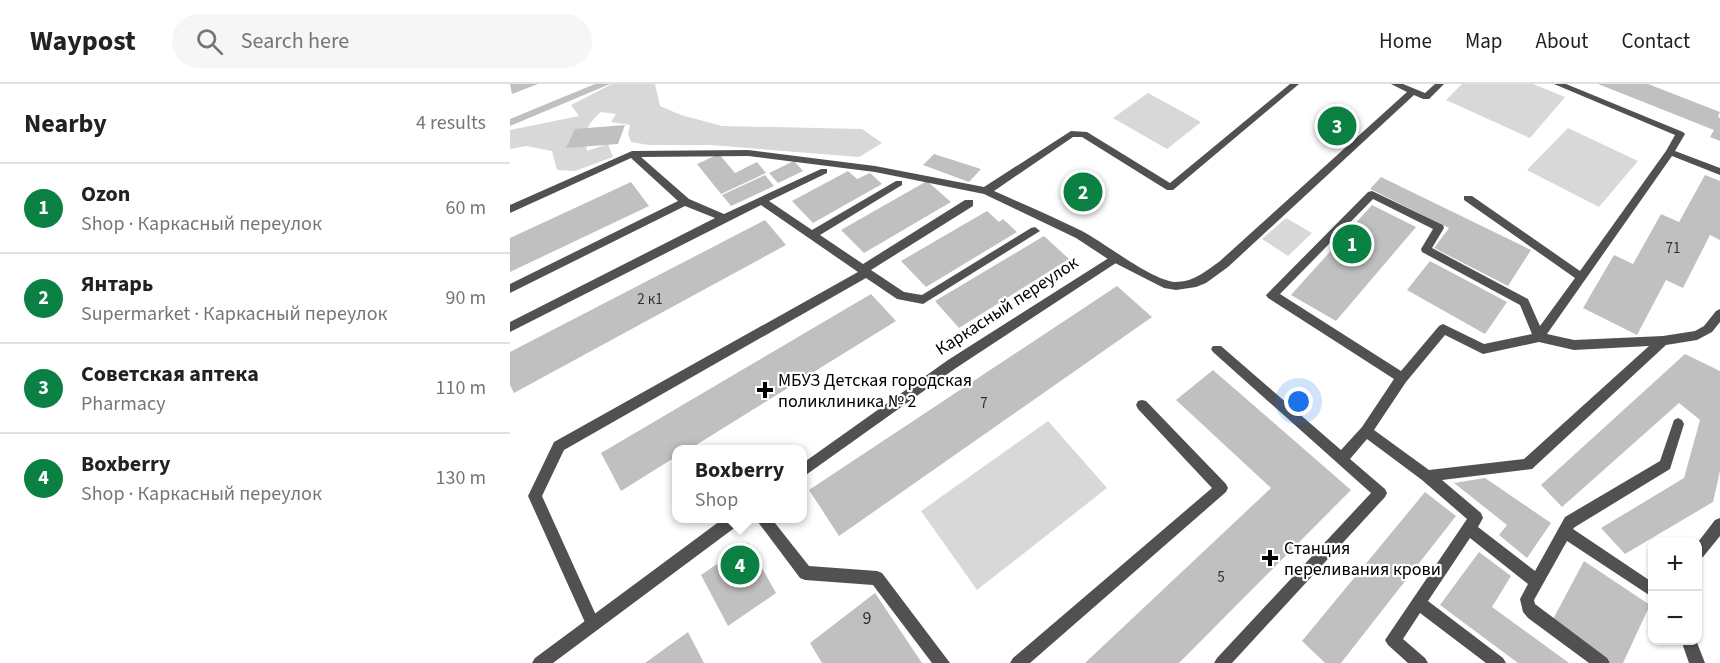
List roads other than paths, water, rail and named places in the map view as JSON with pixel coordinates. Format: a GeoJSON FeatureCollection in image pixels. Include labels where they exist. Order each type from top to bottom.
{"type":"FeatureCollection","features":[{"type":"Feature","properties":{"kind":"street"},"geometry":{"type":"LineString","coordinates":[[986,191],[1071,134],[1084,134],[1170,188],[1295,84]]}},
{"type":"Feature","properties":{"kind":"street"},"geometry":{"type":"LineString","coordinates":[[1395,84],[1426,97],[1440,84]]}},
{"type":"Feature","properties":{"kind":"street"},"geometry":{"type":"LineString","coordinates":[[1539,337],[1670,152],[1680,134],[1558,84]]}},
{"type":"Feature","properties":{"kind":"street"},"geometry":{"type":"LineString","coordinates":[[510,209],[632,154],[748,153],[875,170],[986,191],[1080,236],[1164,284],[1176,286],[1202,280],[1224,264],[1413,91]]}},
{"type":"Feature","properties":{"kind":"street"},"geometry":{"type":"LineString","coordinates":[[1670,152],[1720,172]]}},
{"type":"Feature","properties":{"kind":"street"},"geometry":{"type":"LineString","coordinates":[[632,154],[685,202],[724,218]]}},
{"type":"Feature","properties":{"kind":"street"},"geometry":{"type":"LineString","coordinates":[[510,327],[724,218],[824,171]]}},
{"type":"Feature","properties":{"kind":"street"},"geometry":{"type":"LineString","coordinates":[[812,235],[899,183]]}},
{"type":"Feature","properties":{"kind":"street"},"geometry":{"type":"LineString","coordinates":[[1402,378],[1272,295],[1372,194],[1439,228],[1425,249],[1524,302],[1539,337]]}},
{"type":"Feature","properties":{"kind":"street"},"geometry":{"type":"LineString","coordinates":[[1468,198],[1581,277]]}},
{"type":"Feature","properties":{"kind":"street"},"geometry":{"type":"LineString","coordinates":[[762,201],[901,296],[923,300],[1035,231]]}},
{"type":"Feature","properties":{"kind":"street"},"geometry":{"type":"LineString","coordinates":[[510,289],[685,202]]}},
{"type":"Feature","properties":{"kind":"street"},"geometry":{"type":"LineString","coordinates":[[593,624],[535,496],[559,446],[864,271],[969,203]]}},
{"type":"Feature","properties":{"kind":"street","name":"Каркасный переулок"},"geometry":{"type":"LineString","coordinates":[[807,468],[952,364],[1115,258]]}},
{"type":"Feature","properties":{"kind":"street"},"geometry":{"type":"LineString","coordinates":[[1341,460],[1366,430],[1402,378],[1443,329],[1483,349],[1539,337],[1574,345],[1663,341],[1697,335],[1708,329],[1720,314]]}},
{"type":"Feature","properties":{"kind":"street"},"geometry":{"type":"LineString","coordinates":[[1427,476],[1527,465],[1663,341]]}},
{"type":"Feature","properties":{"kind":"street"},"geometry":{"type":"LineString","coordinates":[[1217,349],[1380,493],[1222,663]]}},
{"type":"Feature","properties":{"kind":"street"},"geometry":{"type":"LineString","coordinates":[[1018,663],[1221,488],[1142,405]]}},
{"type":"Feature","properties":{"kind":"street"},"geometry":{"type":"LineString","coordinates":[[1602,663],[1533,613],[1528,607],[1527,599],[1570,522],[1665,465],[1678,424]]}},
{"type":"Feature","properties":{"kind":"street"},"geometry":{"type":"LineString","coordinates":[[1366,430],[1427,476],[1476,518],[1394,640],[1420,663]]}},
{"type":"Feature","properties":{"kind":"street"},"geometry":{"type":"LineString","coordinates":[[540,663],[731,523]]}},
{"type":"Feature","properties":{"kind":"street"},"geometry":{"type":"LineString","coordinates":[[765,523],[805,573],[877,578],[942,663]]}},
{"type":"Feature","properties":{"kind":"street"},"geometry":{"type":"LineString","coordinates":[[1702,547],[1720,525]]}},
{"type":"Feature","properties":{"kind":"street"},"geometry":{"type":"LineString","coordinates":[[1470,529],[1537,582]]}},
{"type":"Feature","properties":{"kind":"street"},"geometry":{"type":"LineString","coordinates":[[1565,532],[1648,587]]}},
{"type":"Feature","properties":{"kind":"street"},"geometry":{"type":"LineString","coordinates":[[1419,603],[1498,663]]}},
{"type":"Feature","properties":{"kind":"street"},"geometry":{"type":"LineString","coordinates":[[1690,645],[1697,663]]}},
{"type":"Feature","properties":{"kind":"place","name":"Советская аптека"},"geometry":{"type":"Point","coordinates":[1337,126]}},
{"type":"Feature","properties":{"kind":"place","name":"Янтарь"},"geometry":{"type":"Point","coordinates":[1083,192]}},
{"type":"Feature","properties":{"kind":"place","name":"Ozon"},"geometry":{"type":"Point","coordinates":[1352,244]}},
{"type":"Feature","properties":{"kind":"place","name":"МБУЗ Детская городская поликлиника № 2"},"geometry":{"type":"Point","coordinates":[765,390]}},
{"type":"Feature","properties":{"kind":"place","name":"Станция переливания крови"},"geometry":{"type":"Point","coordinates":[1270,558]}},
{"type":"Feature","properties":{"kind":"place","name":"Boxberry"},"geometry":{"type":"Point","coordinates":[740,565]}}]}
